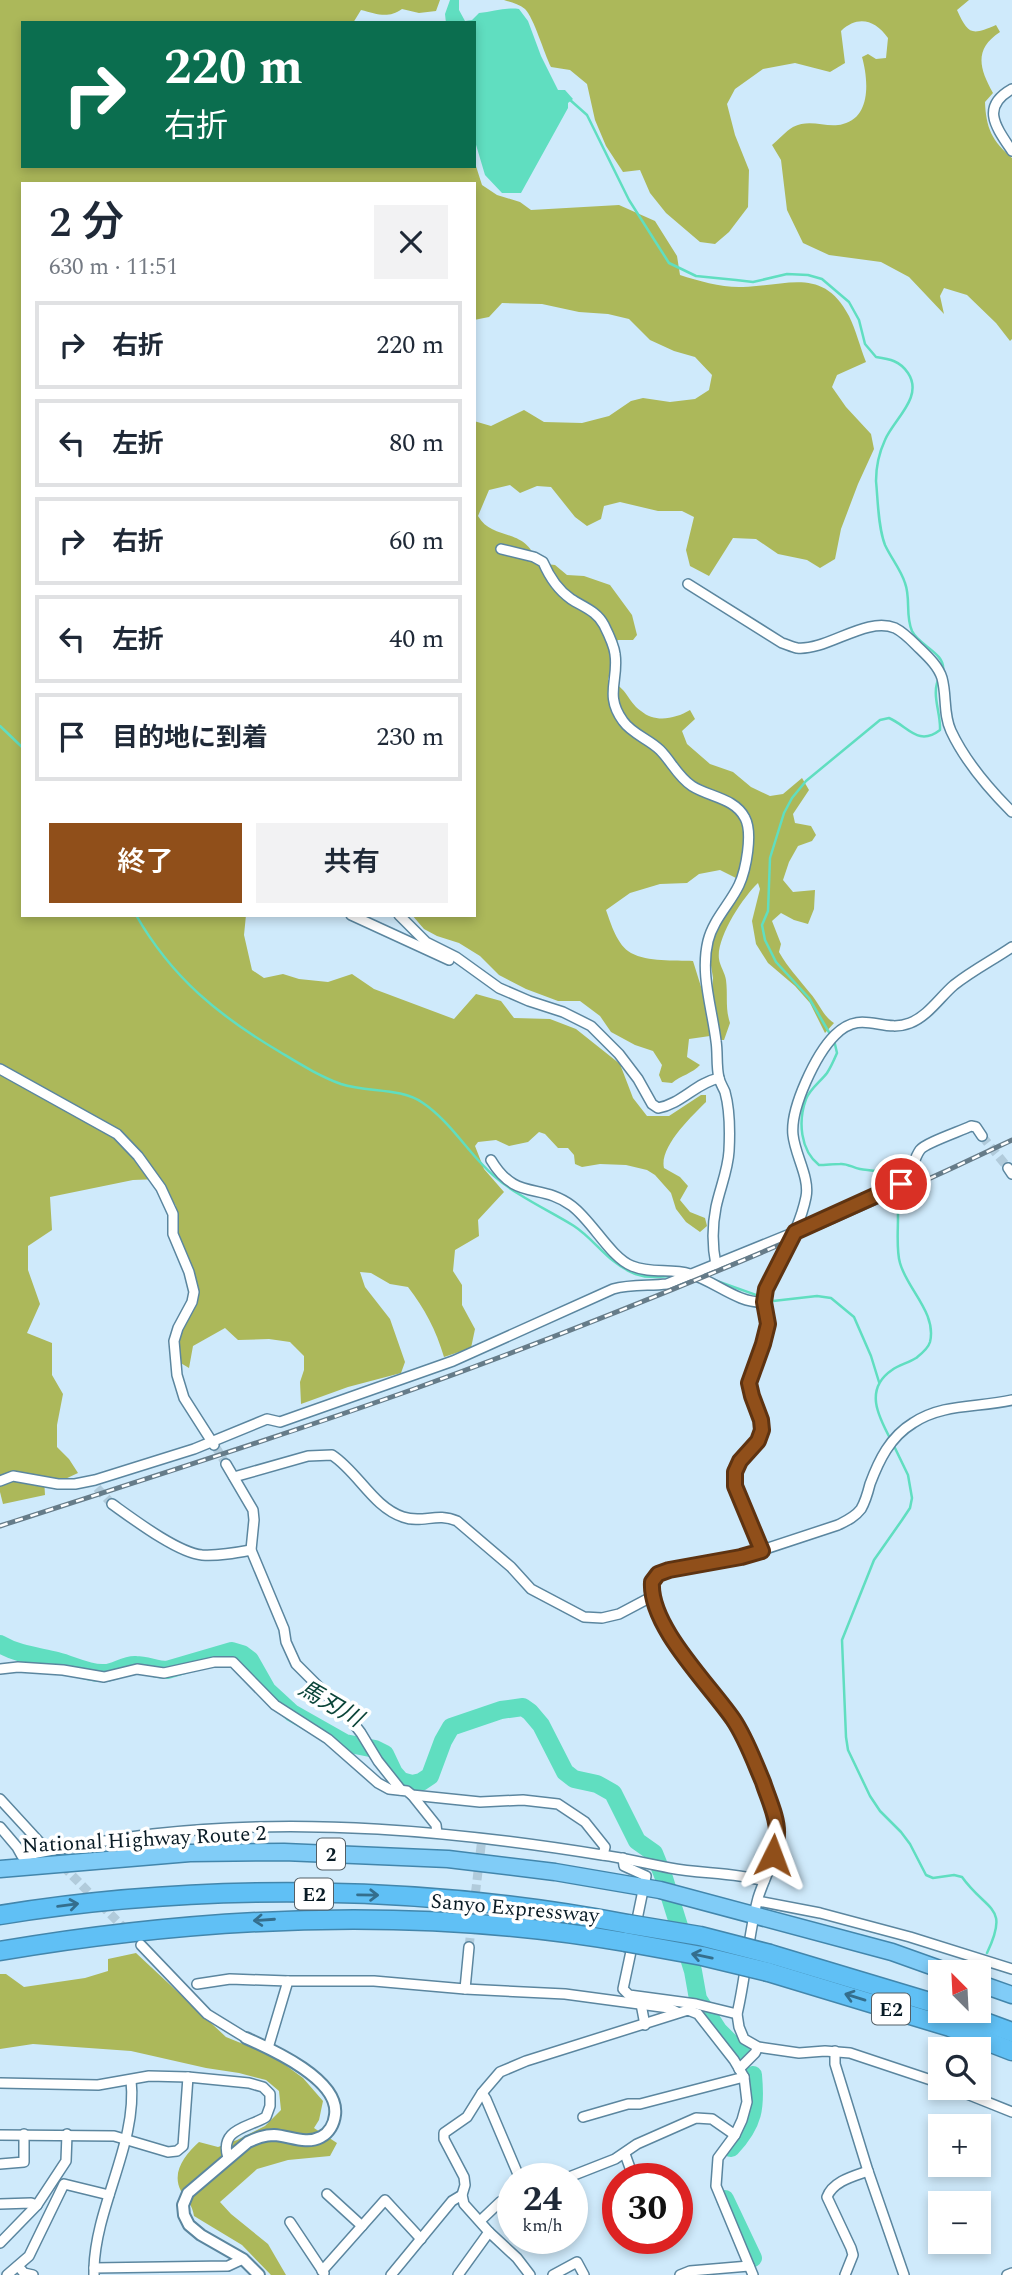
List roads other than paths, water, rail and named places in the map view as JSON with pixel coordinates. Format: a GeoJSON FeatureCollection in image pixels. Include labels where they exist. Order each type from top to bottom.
{"type":"FeatureCollection","features":[{"type":"Feature","properties":{"kind":"highway","name":"National Highway Route 2"},"geometry":{"type":"LineString","coordinates":[[0,1869],[190,1853],[284,1852],[448,1858],[555,1872],[757,1907],[928,1965]]}},
{"type":"Feature","properties":{"kind":"highway","name":"Sanyo Expressway"},"geometry":{"type":"LineString","coordinates":[[0,1915],[140,1899],[286,1893],[388,1895],[473,1901],[586,1916],[700,1936],[928,2001]]}},
{"type":"Feature","properties":{"kind":"highway","name":"Sanyo Expressway"},"geometry":{"type":"LineString","coordinates":[[0,1951],[136,1931],[278,1920],[479,1924],[534,1929],[702,1956],[768,1972],[938,2023],[1012,2051]]}},
{"type":"Feature","properties":{"kind":"highway"},"geometry":{"type":"LineString","coordinates":[[991,1988],[1012,1996]]}},
{"type":"Feature","properties":{"kind":"highway"},"geometry":{"type":"LineString","coordinates":[[988,2023],[1012,2032]]}},
{"type":"Feature","properties":{"kind":"street"},"geometry":{"type":"LineString","coordinates":[[1012,89],[1001,96],[994,106],[993,117],[1012,151]]}},
{"type":"Feature","properties":{"kind":"street"},"geometry":{"type":"LineString","coordinates":[[501,549],[534,556],[543,562],[560,590],[598,616],[615,652],[613,702],[622,720],[631,730],[661,751],[690,785],[731,802],[745,818],[749,839],[745,866],[738,886],[708,940],[706,960],[708,998],[719,1078],[728,1111],[729,1152],[713,1231],[716,1265]]}},
{"type":"Feature","properties":{"kind":"street"},"geometry":{"type":"LineString","coordinates":[[688,584],[782,643],[796,648],[812,646],[863,629],[884,626],[895,628],[908,637],[940,673],[945,711],[951,731],[973,766],[1012,812]]}},
{"type":"Feature","properties":{"kind":"street"},"geometry":{"type":"LineString","coordinates":[[355,917],[404,941],[470,967]]}},
{"type":"Feature","properties":{"kind":"street"},"geometry":{"type":"LineString","coordinates":[[401,917],[426,942],[470,967],[499,988],[529,1002],[563,1012],[591,1026],[619,1054],[652,1104],[658,1108],[670,1106],[707,1081],[719,1078]]}},
{"type":"Feature","properties":{"kind":"street"},"geometry":{"type":"LineString","coordinates":[[762,1551],[735,1486],[735,1472],[740,1461],[758,1441],[762,1430],[749,1383],[768,1324],[764,1302],[766,1289],[795,1232],[807,1194],[793,1135],[793,1117],[806,1083],[834,1036],[846,1026],[856,1021],[898,1026],[910,1023],[951,987],[1012,947]]}},
{"type":"Feature","properties":{"kind":"street"},"geometry":{"type":"LineString","coordinates":[[0,1069],[117,1134],[138,1156],[161,1188],[173,1214],[173,1234],[189,1272],[194,1292],[174,1341],[177,1375],[184,1398],[213,1444]]}},
{"type":"Feature","properties":{"kind":"street"},"geometry":{"type":"LineString","coordinates":[[0,1481],[13,1476],[58,1484],[96,1484],[213,1444],[267,1419],[280,1422],[453,1361],[613,1289],[667,1284],[716,1265],[907,1180],[914,1161],[925,1145],[971,1126],[976,1127],[982,1136]]}},
{"type":"Feature","properties":{"kind":"street"},"geometry":{"type":"LineString","coordinates":[[491,1160],[497,1171],[520,1189],[555,1195],[570,1204],[585,1216],[617,1255],[629,1265],[649,1271],[692,1274],[748,1301],[764,1302]]}},
{"type":"Feature","properties":{"kind":"street"},"geometry":{"type":"LineString","coordinates":[[928,2079],[850,2053],[799,2053],[758,2047],[744,2039],[737,2014],[757,1907],[778,1834],[769,1798],[739,1729],[672,1639],[660,1617],[653,1596],[652,1582],[658,1574],[669,1570],[741,1557],[852,1518],[860,1510],[883,1454],[895,1438],[912,1423],[940,1410],[995,1404],[1012,1399]]}},
{"type":"Feature","properties":{"kind":"street"},"geometry":{"type":"LineString","coordinates":[[234,1477],[308,1456],[332,1455],[387,1508],[403,1517],[415,1519],[446,1516],[457,1521],[511,1567],[531,1589],[570,1611],[584,1617],[602,1618],[619,1614],[653,1596]]}},
{"type":"Feature","properties":{"kind":"street"},"geometry":{"type":"LineString","coordinates":[[226,1464],[253,1510],[251,1550],[296,1664],[348,1716],[377,1761],[401,1790],[412,1796],[436,1825],[437,1833]]}},
{"type":"Feature","properties":{"kind":"street"},"geometry":{"type":"LineString","coordinates":[[112,1504],[160,1536],[192,1553],[222,1555],[251,1550]]}},
{"type":"Feature","properties":{"kind":"street"},"geometry":{"type":"LineString","coordinates":[[0,1669],[18,1667],[64,1670],[104,1678],[137,1669],[164,1673],[214,1662],[233,1662],[275,1705],[328,1739],[378,1783],[389,1789],[401,1790]]}},
{"type":"Feature","properties":{"kind":"street"},"geometry":{"type":"LineString","coordinates":[[412,1796],[480,1802],[523,1801],[558,1804],[585,1822],[604,1847],[603,1855]]}},
{"type":"Feature","properties":{"kind":"street"},"geometry":{"type":"LineString","coordinates":[[0,1799],[44,1847]]}},
{"type":"Feature","properties":{"kind":"street"},"geometry":{"type":"LineString","coordinates":[[0,1827],[22,1856],[152,1834],[325,1827],[437,1833],[623,1858],[671,1869],[743,1875],[764,1881]]}},
{"type":"Feature","properties":{"kind":"street"},"geometry":{"type":"LineString","coordinates":[[623,1858],[624,1867],[646,1876],[623,1989],[629,1995],[677,2012]]}},
{"type":"Feature","properties":{"kind":"street"},"geometry":{"type":"LineString","coordinates":[[757,1907],[820,1913],[1012,1969]]}},
{"type":"Feature","properties":{"kind":"street"},"geometry":{"type":"LineString","coordinates":[[141,1945],[207,2014],[296,2064],[331,2095],[336,2110],[334,2123],[323,2137],[311,2140],[275,2135],[248,2142],[188,2193],[183,2205],[189,2225],[243,2259],[259,2275]]}},
{"type":"Feature","properties":{"kind":"street"},"geometry":{"type":"LineString","coordinates":[[465,1989],[468,1947]]}},
{"type":"Feature","properties":{"kind":"street"},"geometry":{"type":"LineString","coordinates":[[197,1984],[230,1979],[374,1981],[701,2005],[737,2014]]}},
{"type":"Feature","properties":{"kind":"street"},"geometry":{"type":"LineString","coordinates":[[268,2048],[288,1980]]}},
{"type":"Feature","properties":{"kind":"street"},"geometry":{"type":"LineString","coordinates":[[642,2000],[645,2025]]}},
{"type":"Feature","properties":{"kind":"street"},"geometry":{"type":"LineString","coordinates":[[530,2275],[464,2204],[464,2177],[444,2139],[444,2133],[467,2117],[482,2093],[500,2073],[526,2061],[688,2010],[698,2014],[741,2073],[747,2102],[743,2120],[718,2158],[716,2186],[751,2270],[690,2271],[680,2275]]}},
{"type":"Feature","properties":{"kind":"street"},"geometry":{"type":"LineString","coordinates":[[583,2117],[628,2104],[640,2104],[741,2073],[758,2047]]}},
{"type":"Feature","properties":{"kind":"street"},"geometry":{"type":"LineString","coordinates":[[835,2051],[835,2064],[867,2171],[904,2275]]}},
{"type":"Feature","properties":{"kind":"street"},"geometry":{"type":"LineString","coordinates":[[0,2083],[98,2085],[149,2076],[188,2077],[249,2083],[263,2087],[270,2094],[266,2117],[235,2131],[226,2140],[228,2158]]}},
{"type":"Feature","properties":{"kind":"street"},"geometry":{"type":"LineString","coordinates":[[0,2135],[114,2136],[168,2152],[177,2151],[183,2146],[188,2077]]}},
{"type":"Feature","properties":{"kind":"street"},"geometry":{"type":"LineString","coordinates":[[131,2080],[128,2127],[94,2255],[94,2271],[228,2266],[243,2259]]}},
{"type":"Feature","properties":{"kind":"street"},"geometry":{"type":"LineString","coordinates":[[482,2093],[513,2163]]}},
{"type":"Feature","properties":{"kind":"street"},"geometry":{"type":"LineString","coordinates":[[982,2100],[1012,2112]]}},
{"type":"Feature","properties":{"kind":"street"},"geometry":{"type":"LineString","coordinates":[[588,2169],[625,2154],[637,2144],[696,2118],[712,2119],[735,2135]]}},
{"type":"Feature","properties":{"kind":"street"},"geometry":{"type":"LineString","coordinates":[[0,2164],[24,2162],[24,2134]]}},
{"type":"Feature","properties":{"kind":"street"},"geometry":{"type":"LineString","coordinates":[[0,2243],[37,2205],[66,2161],[67,2134]]}},
{"type":"Feature","properties":{"kind":"street"},"geometry":{"type":"LineString","coordinates":[[625,2154],[628,2163]]}},
{"type":"Feature","properties":{"kind":"street"},"geometry":{"type":"LineString","coordinates":[[845,2275],[853,2255],[827,2197],[830,2190],[842,2181],[867,2171]]}},
{"type":"Feature","properties":{"kind":"street"},"geometry":{"type":"LineString","coordinates":[[7,2275],[29,2256],[64,2184],[109,2195]]}},
{"type":"Feature","properties":{"kind":"street"},"geometry":{"type":"LineString","coordinates":[[327,2194],[362,2225]]}},
{"type":"Feature","properties":{"kind":"street"},"geometry":{"type":"LineString","coordinates":[[391,2275],[452,2201],[462,2195]]}},
{"type":"Feature","properties":{"kind":"street"},"geometry":{"type":"LineString","coordinates":[[290,2222],[323,2273],[385,2200],[421,2239]]}},
{"type":"Feature","properties":{"kind":"street"},"geometry":{"type":"LineString","coordinates":[[0,2204],[37,2205]]}},
{"type":"Feature","properties":{"kind":"street"},"geometry":{"type":"LineString","coordinates":[[480,2221],[497,2205]]}},
{"type":"Feature","properties":{"kind":"street"},"geometry":{"type":"LineString","coordinates":[[458,2275],[489,2232]]}},
{"type":"Feature","properties":{"kind":"street"},"geometry":{"type":"LineString","coordinates":[[553,2275],[577,2262],[584,2275]]}},
{"type":"Feature","properties":{"kind":"street"},"geometry":{"type":"LineString","coordinates":[[18,2266],[24,2273],[33,2275]]}},
{"type":"Feature","properties":{"kind":"street"},"geometry":{"type":"LineString","coordinates":[[1007,2275],[1012,2273]]}},
{"type":"Feature","properties":{"kind":"waterway"},"geometry":{"type":"LineString","coordinates":[[569,99],[587,115],[629,200],[669,263],[696,276],[753,282],[787,274],[822,279],[849,302],[859,320],[865,344],[876,357],[894,361],[908,373],[912,382],[910,399],[889,432],[878,460],[876,481],[880,522],[885,545],[905,583],[912,631],[940,659],[943,671]]}},
{"type":"Feature","properties":{"kind":"waterway"},"geometry":{"type":"LineString","coordinates":[[830,1034],[809,998],[776,962],[765,940],[762,925],[768,911],[770,858],[784,813],[792,798],[806,781],[880,720],[889,718],[919,736],[932,735],[940,730],[936,696],[940,676]]}},
{"type":"Feature","properties":{"kind":"waterway"},"geometry":{"type":"LineString","coordinates":[[0,726],[21,746]]}},
{"type":"Feature","properties":{"kind":"waterway"},"geometry":{"type":"LineString","coordinates":[[137,917],[181,977],[237,1024],[310,1070],[341,1084],[394,1092],[423,1103],[442,1119],[502,1182],[574,1226],[623,1268],[647,1277],[673,1276]]}},
{"type":"Feature","properties":{"kind":"waterway"},"geometry":{"type":"LineString","coordinates":[[834,1040],[837,1053],[834,1061],[808,1095],[803,1108],[804,1143],[819,1165],[845,1164],[880,1172],[890,1179],[897,1196],[900,1263],[925,1311],[931,1331],[928,1347],[916,1358],[883,1377],[878,1386],[878,1412],[891,1440]]}},
{"type":"Feature","properties":{"kind":"waterway"},"geometry":{"type":"LineString","coordinates":[[714,1280],[773,1301],[817,1296],[831,1298],[854,1317],[879,1382]]}},
{"type":"Feature","properties":{"kind":"waterway"},"geometry":{"type":"LineString","coordinates":[[894,1446],[908,1475],[912,1498],[910,1508],[874,1560],[842,1640],[848,1750],[870,1796],[910,1844],[926,1875],[933,1878],[954,1875],[962,1877],[992,1910],[996,1917],[996,1926],[987,1953]]}},
{"type":"Feature","properties":{"kind":"waterway","name":"馬刃川"},"geometry":{"type":"LineString","coordinates":[[0,1644],[21,1653],[98,1673],[108,1673],[132,1665],[167,1670],[232,1651],[242,1654],[250,1660],[267,1690],[292,1713],[345,1743],[375,1749],[385,1754],[401,1781],[412,1784],[430,1776],[451,1727],[501,1710],[523,1707],[541,1725],[565,1772],[574,1779],[597,1784],[613,1793],[637,1841],[654,1853],[693,1971],[698,1999],[718,2030],[743,2055]]}},
{"type":"Feature","properties":{"kind":"waterway","name":"馬刃川"},"geometry":{"type":"LineString","coordinates":[[731,2148],[745,2131],[752,2114],[753,2075]]}},
{"type":"Feature","properties":{"kind":"waterway","name":"馬刃川"},"geometry":{"type":"LineString","coordinates":[[725,2199],[753,2258]]}},
{"type":"Feature","properties":{"kind":"tunnel"},"geometry":{"type":"LineString","coordinates":[[982,1136],[1008,1168]]}},
{"type":"Feature","properties":{"kind":"tunnel"},"geometry":{"type":"LineString","coordinates":[[215,1446],[226,1464]]}},
{"type":"Feature","properties":{"kind":"tunnel"},"geometry":{"type":"LineString","coordinates":[[97,1488],[112,1504]]}},
{"type":"Feature","properties":{"kind":"tunnel"},"geometry":{"type":"LineString","coordinates":[[469,1947],[482,1838]]}},
{"type":"Feature","properties":{"kind":"tunnel"},"geometry":{"type":"LineString","coordinates":[[44,1847],[129,1933]]}},
{"type":"Feature","properties":{"kind":"railway"},"geometry":{"type":"LineString","coordinates":[[0,1526],[311,1425],[490,1361],[791,1240],[1012,1140]]}}]}
